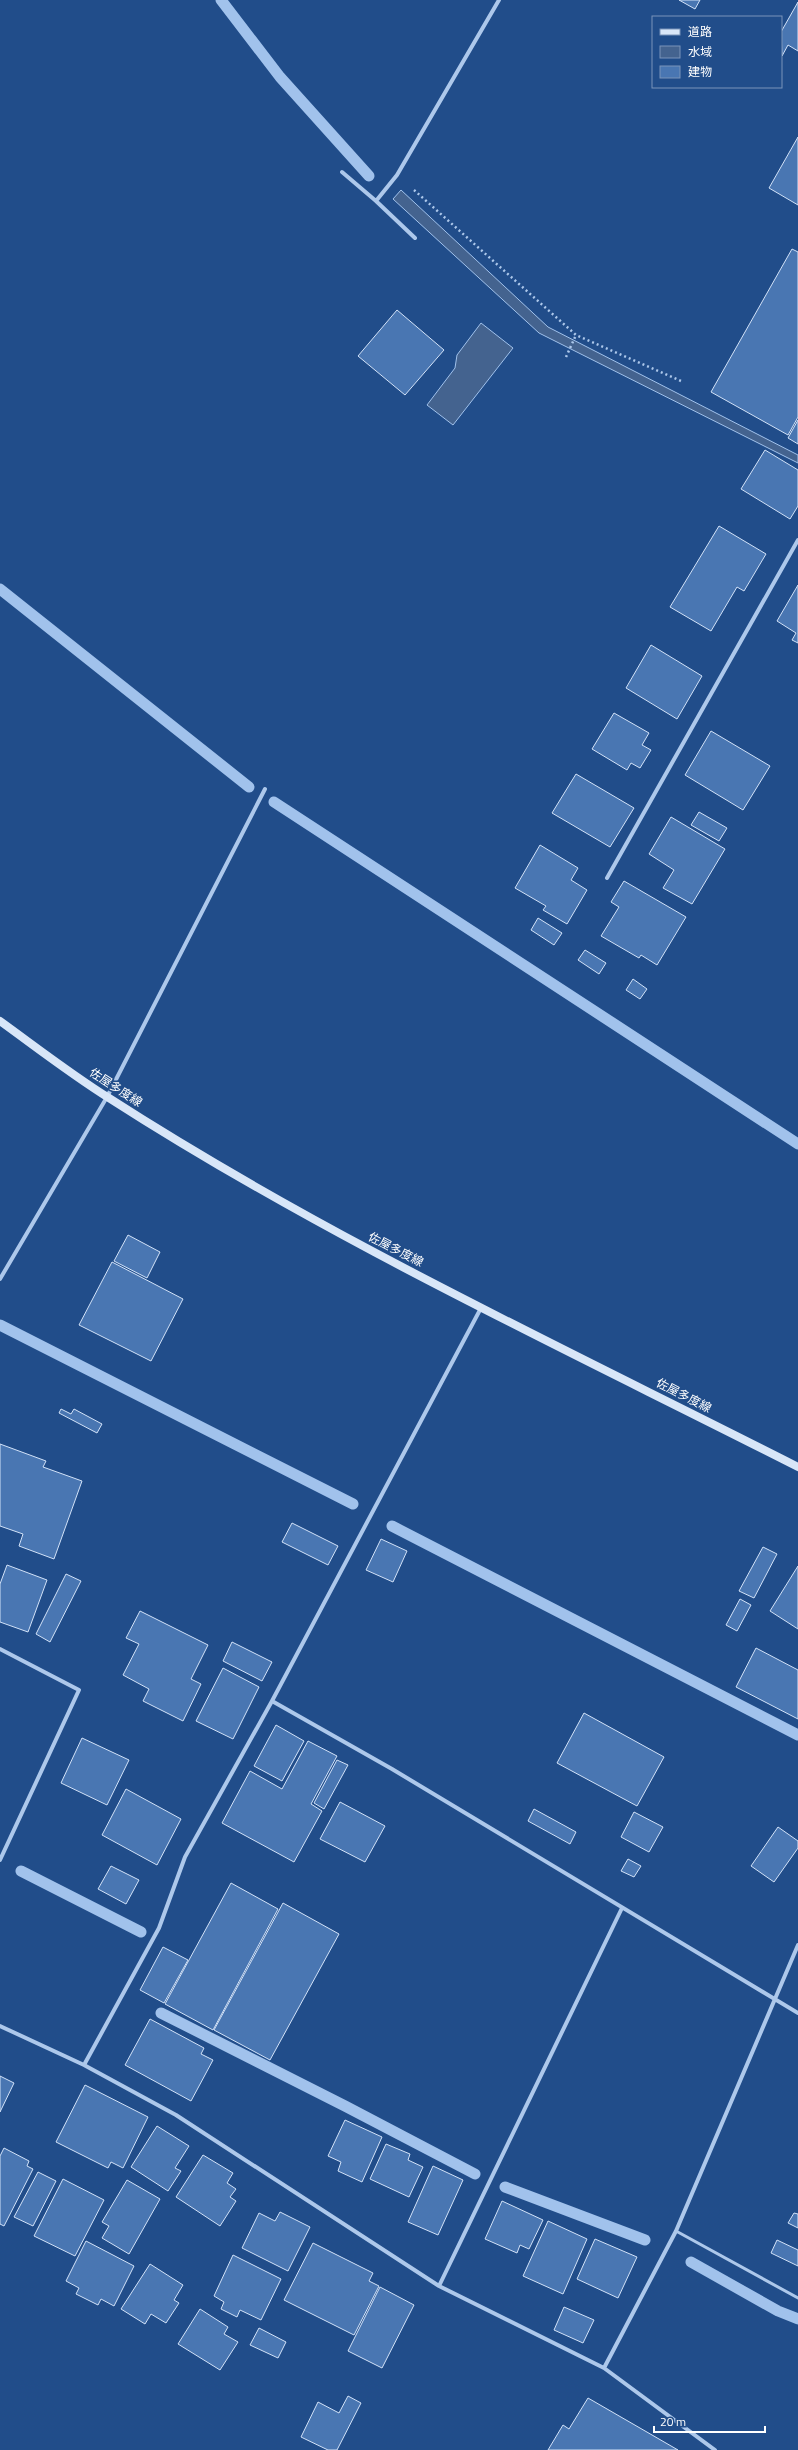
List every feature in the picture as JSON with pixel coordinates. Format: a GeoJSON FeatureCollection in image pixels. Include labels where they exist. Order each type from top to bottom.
{"type":"FeatureCollection","features":[{"type":"Feature","properties":{"kind":"main road","name":"佐屋多度線"},"geometry":{"type":"LineString","coordinates":[[0,1021],[107,1097],[249,1183],[341,1234],[798,1467]]}},
{"type":"Feature","properties":{"kind":"street"},"geometry":{"type":"LineString","coordinates":[[376,201],[397,175],[499,0]]}},
{"type":"Feature","properties":{"kind":"street"},"geometry":{"type":"LineString","coordinates":[[342,172],[376,201],[415,238]]}},
{"type":"Feature","properties":{"kind":"street"},"geometry":{"type":"LineString","coordinates":[[607,878],[798,540]]}},
{"type":"Feature","properties":{"kind":"street"},"geometry":{"type":"LineString","coordinates":[[0,1279],[107,1097],[265,789]]}},
{"type":"Feature","properties":{"kind":"street"},"geometry":{"type":"LineString","coordinates":[[84,2065],[159,1928],[185,1857],[272,1701],[482,1306]]}},
{"type":"Feature","properties":{"kind":"street"},"geometry":{"type":"LineString","coordinates":[[0,1650],[79,1690],[0,1860]]}},
{"type":"Feature","properties":{"kind":"street"},"geometry":{"type":"LineString","coordinates":[[272,1701],[392,1769],[798,2013]]}},
{"type":"Feature","properties":{"kind":"street"},"geometry":{"type":"LineString","coordinates":[[438,2286],[622,1908]]}},
{"type":"Feature","properties":{"kind":"street"},"geometry":{"type":"LineString","coordinates":[[604,2368],[676,2231],[798,1945]]}},
{"type":"Feature","properties":{"kind":"street"},"geometry":{"type":"LineString","coordinates":[[0,2026],[84,2065],[176,2115],[438,2286],[604,2368],[715,2450]]}},
{"type":"Feature","properties":{"kind":"lane"},"geometry":{"type":"LineString","coordinates":[[676,2231],[798,2298]]}},
{"type":"Feature","properties":{"kind":"path"},"geometry":{"type":"LineString","coordinates":[[397,175],[576,335],[681,381]]}},
{"type":"Feature","properties":{"kind":"path"},"geometry":{"type":"LineString","coordinates":[[566,357],[576,335]]}},
{"type":"Feature","properties":{"kind":"water"},"geometry":{"type":"Polygon","coordinates":[[[401,190],[548,327],[798,455],[798,463],[539,333],[393,199],[401,190]]]}},
{"type":"Feature","properties":{"kind":"water"},"geometry":{"type":"Polygon","coordinates":[[[481,323],[513,348],[453,425],[427,405],[455,368],[457,355],[481,323]]]}},
{"type":"Feature","properties":{"kind":"building"},"geometry":{"type":"Polygon","coordinates":[[[679,0],[700,0],[695,9],[679,0]]]}},
{"type":"Feature","properties":{"kind":"building"},"geometry":{"type":"Polygon","coordinates":[[[798,2],[798,51],[788,45],[782,56],[782,30],[798,2]]]}},
{"type":"Feature","properties":{"kind":"building"},"geometry":{"type":"Polygon","coordinates":[[[798,137],[798,205],[769,188],[798,137]]]}},
{"type":"Feature","properties":{"kind":"building"},"geometry":{"type":"Polygon","coordinates":[[[792,249],[798,252],[798,417],[788,435],[711,392],[792,249]]]}},
{"type":"Feature","properties":{"kind":"building"},"geometry":{"type":"Polygon","coordinates":[[[397,310],[444,350],[405,395],[358,356],[397,310]]]}},
{"type":"Feature","properties":{"kind":"building"},"geometry":{"type":"Polygon","coordinates":[[[798,420],[798,444],[788,438],[798,420]]]}},
{"type":"Feature","properties":{"kind":"building"},"geometry":{"type":"Polygon","coordinates":[[[765,450],[798,470],[798,506],[790,519],[741,489],[765,450]]]}},
{"type":"Feature","properties":{"kind":"building"},"geometry":{"type":"Polygon","coordinates":[[[719,526],[766,554],[744,591],[737,587],[711,631],[670,607],[719,526]]]}},
{"type":"Feature","properties":{"kind":"building"},"geometry":{"type":"Polygon","coordinates":[[[798,585],[798,643],[792,640],[796,633],[777,621],[798,585]]]}},
{"type":"Feature","properties":{"kind":"building"},"geometry":{"type":"Polygon","coordinates":[[[651,645],[702,676],[677,719],[626,688],[651,645]]]}},
{"type":"Feature","properties":{"kind":"building"},"geometry":{"type":"Polygon","coordinates":[[[614,713],[649,733],[642,745],[651,750],[640,768],[631,763],[627,770],[592,749],[614,713]]]}},
{"type":"Feature","properties":{"kind":"building"},"geometry":{"type":"Polygon","coordinates":[[[711,731],[770,766],[743,810],[685,775],[711,731]]]}},
{"type":"Feature","properties":{"kind":"building"},"geometry":{"type":"Polygon","coordinates":[[[576,774],[634,808],[610,847],[552,813],[576,774]]]}},
{"type":"Feature","properties":{"kind":"building"},"geometry":{"type":"Polygon","coordinates":[[[699,812],[727,828],[719,841],[691,825],[699,812]]]}},
{"type":"Feature","properties":{"kind":"building"},"geometry":{"type":"Polygon","coordinates":[[[671,817],[725,849],[692,904],[663,888],[674,870],[649,854],[671,817]]]}},
{"type":"Feature","properties":{"kind":"building"},"geometry":{"type":"Polygon","coordinates":[[[540,845],[578,868],[571,880],[587,890],[567,924],[543,910],[546,906],[515,888],[540,845]]]}},
{"type":"Feature","properties":{"kind":"building"},"geometry":{"type":"Polygon","coordinates":[[[624,881],[686,917],[657,965],[641,955],[639,958],[601,936],[619,907],[611,902],[624,881]]]}},
{"type":"Feature","properties":{"kind":"building"},"geometry":{"type":"Polygon","coordinates":[[[538,918],[562,933],[554,945],[531,930],[538,918]]]}},
{"type":"Feature","properties":{"kind":"building"},"geometry":{"type":"Polygon","coordinates":[[[585,950],[606,963],[599,974],[578,960],[585,950]]]}},
{"type":"Feature","properties":{"kind":"building"},"geometry":{"type":"Polygon","coordinates":[[[633,979],[647,989],[640,999],[626,990],[633,979]]]}},
{"type":"Feature","properties":{"kind":"building"},"geometry":{"type":"Polygon","coordinates":[[[128,1235],[160,1252],[147,1278],[114,1261],[128,1235]]]}},
{"type":"Feature","properties":{"kind":"building"},"geometry":{"type":"Polygon","coordinates":[[[112,1262],[183,1299],[151,1361],[79,1325],[112,1262]]]}},
{"type":"Feature","properties":{"kind":"building"},"geometry":{"type":"Polygon","coordinates":[[[61,1409],[71,1414],[74,1409],[102,1424],[97,1433],[59,1413],[61,1409]]]}},
{"type":"Feature","properties":{"kind":"building"},"geometry":{"type":"Polygon","coordinates":[[[0,1444],[46,1461],[43,1467],[82,1481],[54,1559],[19,1546],[23,1534],[0,1526],[0,1444]]]}},
{"type":"Feature","properties":{"kind":"building"},"geometry":{"type":"Polygon","coordinates":[[[292,1523],[338,1546],[328,1565],[282,1542],[292,1523]]]}},
{"type":"Feature","properties":{"kind":"building"},"geometry":{"type":"Polygon","coordinates":[[[381,1539],[407,1551],[393,1582],[366,1570],[381,1539]]]}},
{"type":"Feature","properties":{"kind":"building"},"geometry":{"type":"Polygon","coordinates":[[[763,1547],[777,1554],[754,1598],[739,1591],[763,1547]]]}},
{"type":"Feature","properties":{"kind":"building"},"geometry":{"type":"Polygon","coordinates":[[[7,1565],[47,1580],[28,1632],[0,1622],[0,1584],[7,1565]]]}},
{"type":"Feature","properties":{"kind":"building"},"geometry":{"type":"Polygon","coordinates":[[[798,1566],[798,1629],[770,1611],[798,1566]]]}},
{"type":"Feature","properties":{"kind":"building"},"geometry":{"type":"Polygon","coordinates":[[[66,1574],[81,1581],[50,1642],[36,1634],[66,1574]]]}},
{"type":"Feature","properties":{"kind":"building"},"geometry":{"type":"Polygon","coordinates":[[[740,1599],[751,1605],[737,1631],[726,1625],[740,1599]]]}},
{"type":"Feature","properties":{"kind":"building"},"geometry":{"type":"Polygon","coordinates":[[[140,1611],[208,1645],[191,1679],[201,1684],[183,1721],[143,1701],[149,1689],[123,1675],[139,1644],[126,1638],[140,1611]]]}},
{"type":"Feature","properties":{"kind":"building"},"geometry":{"type":"Polygon","coordinates":[[[232,1642],[272,1662],[262,1681],[223,1661],[232,1642]]]}},
{"type":"Feature","properties":{"kind":"building"},"geometry":{"type":"Polygon","coordinates":[[[756,1648],[798,1670],[798,1719],[736,1687],[756,1648]]]}},
{"type":"Feature","properties":{"kind":"building"},"geometry":{"type":"Polygon","coordinates":[[[223,1668],[259,1687],[233,1739],[196,1721],[223,1668]]]}},
{"type":"Feature","properties":{"kind":"building"},"geometry":{"type":"Polygon","coordinates":[[[584,1713],[664,1757],[637,1806],[557,1763],[584,1713]]]}},
{"type":"Feature","properties":{"kind":"building"},"geometry":{"type":"Polygon","coordinates":[[[276,1725],[304,1741],[282,1781],[254,1766],[276,1725]]]}},
{"type":"Feature","properties":{"kind":"building"},"geometry":{"type":"Polygon","coordinates":[[[82,1738],[129,1760],[107,1805],[61,1783],[82,1738]]]}},
{"type":"Feature","properties":{"kind":"building"},"geometry":{"type":"Polygon","coordinates":[[[308,1741],[337,1756],[311,1804],[322,1811],[294,1862],[222,1823],[250,1771],[282,1789],[308,1741]]]}},
{"type":"Feature","properties":{"kind":"building"},"geometry":{"type":"Polygon","coordinates":[[[337,1760],[348,1765],[324,1809],[314,1803],[337,1760]]]}},
{"type":"Feature","properties":{"kind":"building"},"geometry":{"type":"Polygon","coordinates":[[[126,1789],[181,1819],[157,1865],[102,1835],[126,1789]]]}},
{"type":"Feature","properties":{"kind":"building"},"geometry":{"type":"Polygon","coordinates":[[[340,1802],[385,1826],[365,1862],[320,1839],[340,1802]]]}},
{"type":"Feature","properties":{"kind":"building"},"geometry":{"type":"Polygon","coordinates":[[[534,1809],[576,1832],[570,1844],[528,1821],[534,1809]]]}},
{"type":"Feature","properties":{"kind":"building"},"geometry":{"type":"Polygon","coordinates":[[[634,1812],[663,1827],[649,1852],[621,1837],[634,1812]]]}},
{"type":"Feature","properties":{"kind":"building"},"geometry":{"type":"Polygon","coordinates":[[[778,1827],[798,1841],[798,1848],[774,1882],[751,1866],[778,1827]]]}},
{"type":"Feature","properties":{"kind":"building"},"geometry":{"type":"Polygon","coordinates":[[[628,1859],[641,1866],[634,1877],[621,1871],[628,1859]]]}},
{"type":"Feature","properties":{"kind":"building"},"geometry":{"type":"Polygon","coordinates":[[[111,1866],[139,1880],[126,1904],[98,1889],[111,1866]]]}},
{"type":"Feature","properties":{"kind":"building"},"geometry":{"type":"Polygon","coordinates":[[[231,1883],[278,1909],[213,2030],[165,2004],[231,1883]]]}},
{"type":"Feature","properties":{"kind":"building"},"geometry":{"type":"Polygon","coordinates":[[[283,1903],[339,1934],[270,2060],[214,2030],[283,1903]]]}},
{"type":"Feature","properties":{"kind":"building"},"geometry":{"type":"Polygon","coordinates":[[[163,1947],[188,1960],[164,2003],[140,1990],[163,1947]]]}},
{"type":"Feature","properties":{"kind":"building"},"geometry":{"type":"Polygon","coordinates":[[[150,2019],[204,2048],[201,2054],[213,2060],[191,2101],[125,2065],[150,2019]]]}},
{"type":"Feature","properties":{"kind":"building"},"geometry":{"type":"Polygon","coordinates":[[[0,2076],[14,2083],[0,2112],[0,2076]]]}},
{"type":"Feature","properties":{"kind":"building"},"geometry":{"type":"Polygon","coordinates":[[[85,2085],[148,2117],[123,2168],[111,2162],[108,2168],[56,2142],[85,2085]]]}},
{"type":"Feature","properties":{"kind":"building"},"geometry":{"type":"Polygon","coordinates":[[[345,2120],[382,2137],[362,2182],[338,2171],[341,2162],[328,2156],[345,2120]]]}},
{"type":"Feature","properties":{"kind":"building"},"geometry":{"type":"Polygon","coordinates":[[[157,2126],[189,2146],[175,2168],[181,2171],[168,2191],[131,2167],[157,2126]]]}},
{"type":"Feature","properties":{"kind":"building"},"geometry":{"type":"Polygon","coordinates":[[[386,2144],[410,2154],[408,2160],[423,2167],[409,2197],[370,2179],[386,2144]]]}},
{"type":"Feature","properties":{"kind":"building"},"geometry":{"type":"Polygon","coordinates":[[[4,2148],[29,2161],[27,2166],[33,2169],[4,2226],[0,2224],[0,2156],[4,2148]]]}},
{"type":"Feature","properties":{"kind":"building"},"geometry":{"type":"Polygon","coordinates":[[[203,2155],[233,2173],[227,2183],[236,2189],[230,2197],[236,2201],[220,2226],[176,2197],[203,2155]]]}},
{"type":"Feature","properties":{"kind":"building"},"geometry":{"type":"Polygon","coordinates":[[[433,2166],[463,2180],[438,2235],[408,2222],[433,2166]]]}},
{"type":"Feature","properties":{"kind":"building"},"geometry":{"type":"Polygon","coordinates":[[[38,2172],[56,2181],[33,2226],[14,2217],[38,2172]]]}},
{"type":"Feature","properties":{"kind":"building"},"geometry":{"type":"Polygon","coordinates":[[[63,2179],[104,2200],[75,2256],[34,2236],[63,2179]]]}},
{"type":"Feature","properties":{"kind":"building"},"geometry":{"type":"Polygon","coordinates":[[[127,2180],[160,2199],[129,2254],[102,2238],[109,2226],[102,2222],[127,2180]]]}},
{"type":"Feature","properties":{"kind":"building"},"geometry":{"type":"Polygon","coordinates":[[[502,2201],[543,2220],[529,2249],[520,2245],[517,2253],[485,2239],[502,2201]]]}},
{"type":"Feature","properties":{"kind":"building"},"geometry":{"type":"Polygon","coordinates":[[[280,2212],[310,2227],[288,2271],[242,2248],[259,2213],[275,2221],[280,2212]]]}},
{"type":"Feature","properties":{"kind":"building"},"geometry":{"type":"Polygon","coordinates":[[[794,2213],[798,2214],[798,2228],[788,2223],[794,2213]]]}},
{"type":"Feature","properties":{"kind":"building"},"geometry":{"type":"Polygon","coordinates":[[[548,2221],[587,2239],[563,2294],[523,2276],[548,2221]]]}},
{"type":"Feature","properties":{"kind":"building"},"geometry":{"type":"Polygon","coordinates":[[[595,2239],[637,2257],[618,2298],[577,2279],[595,2239]]]}},
{"type":"Feature","properties":{"kind":"building"},"geometry":{"type":"Polygon","coordinates":[[[777,2240],[798,2250],[798,2266],[771,2253],[777,2240]]]}},
{"type":"Feature","properties":{"kind":"building"},"geometry":{"type":"Polygon","coordinates":[[[86,2241],[134,2266],[114,2306],[101,2299],[98,2305],[76,2294],[79,2288],[66,2281],[86,2241]]]}},
{"type":"Feature","properties":{"kind":"building"},"geometry":{"type":"Polygon","coordinates":[[[313,2243],[373,2273],[369,2281],[379,2286],[354,2335],[284,2300],[313,2243]]]}},
{"type":"Feature","properties":{"kind":"building"},"geometry":{"type":"Polygon","coordinates":[[[233,2255],[281,2279],[261,2320],[240,2310],[237,2317],[221,2309],[224,2302],[214,2296],[233,2255]]]}},
{"type":"Feature","properties":{"kind":"building"},"geometry":{"type":"Polygon","coordinates":[[[150,2264],[183,2285],[174,2300],[179,2303],[166,2323],[151,2314],[145,2324],[121,2309],[150,2264]]]}},
{"type":"Feature","properties":{"kind":"building"},"geometry":{"type":"Polygon","coordinates":[[[380,2287],[414,2305],[382,2368],[348,2351],[380,2287]]]}},
{"type":"Feature","properties":{"kind":"building"},"geometry":{"type":"Polygon","coordinates":[[[564,2307],[594,2320],[583,2343],[554,2330],[564,2307]]]}},
{"type":"Feature","properties":{"kind":"building"},"geometry":{"type":"Polygon","coordinates":[[[200,2309],[228,2327],[224,2334],[238,2342],[220,2370],[178,2344],[200,2309]]]}},
{"type":"Feature","properties":{"kind":"building"},"geometry":{"type":"Polygon","coordinates":[[[259,2328],[286,2342],[278,2358],[250,2345],[259,2328]]]}},
{"type":"Feature","properties":{"kind":"building"},"geometry":{"type":"Polygon","coordinates":[[[348,2396],[361,2403],[337,2450],[328,2450],[301,2437],[318,2402],[339,2413],[348,2396]]]}},
{"type":"Feature","properties":{"kind":"building"},"geometry":{"type":"Polygon","coordinates":[[[588,2398],[678,2450],[548,2450],[563,2425],[569,2429],[588,2398]]]}},
{"type":"Feature","properties":{"kind":"waterway"},"geometry":{"type":"LineString","coordinates":[[221,0],[280,77],[369,176]]}},
{"type":"Feature","properties":{"kind":"waterway"},"geometry":{"type":"LineString","coordinates":[[0,589],[249,787]]}},
{"type":"Feature","properties":{"kind":"waterway"},"geometry":{"type":"LineString","coordinates":[[274,802],[798,1144]]}},
{"type":"Feature","properties":{"kind":"waterway"},"geometry":{"type":"LineString","coordinates":[[0,1325],[353,1504]]}},
{"type":"Feature","properties":{"kind":"waterway"},"geometry":{"type":"LineString","coordinates":[[392,1526],[798,1735]]}},
{"type":"Feature","properties":{"kind":"waterway"},"geometry":{"type":"LineString","coordinates":[[21,1871],[141,1932]]}},
{"type":"Feature","properties":{"kind":"waterway"},"geometry":{"type":"LineString","coordinates":[[161,2013],[475,2174]]}},
{"type":"Feature","properties":{"kind":"waterway"},"geometry":{"type":"LineString","coordinates":[[505,2187],[645,2240]]}},
{"type":"Feature","properties":{"kind":"waterway"},"geometry":{"type":"LineString","coordinates":[[691,2262],[778,2311],[798,2319]]}}]}
